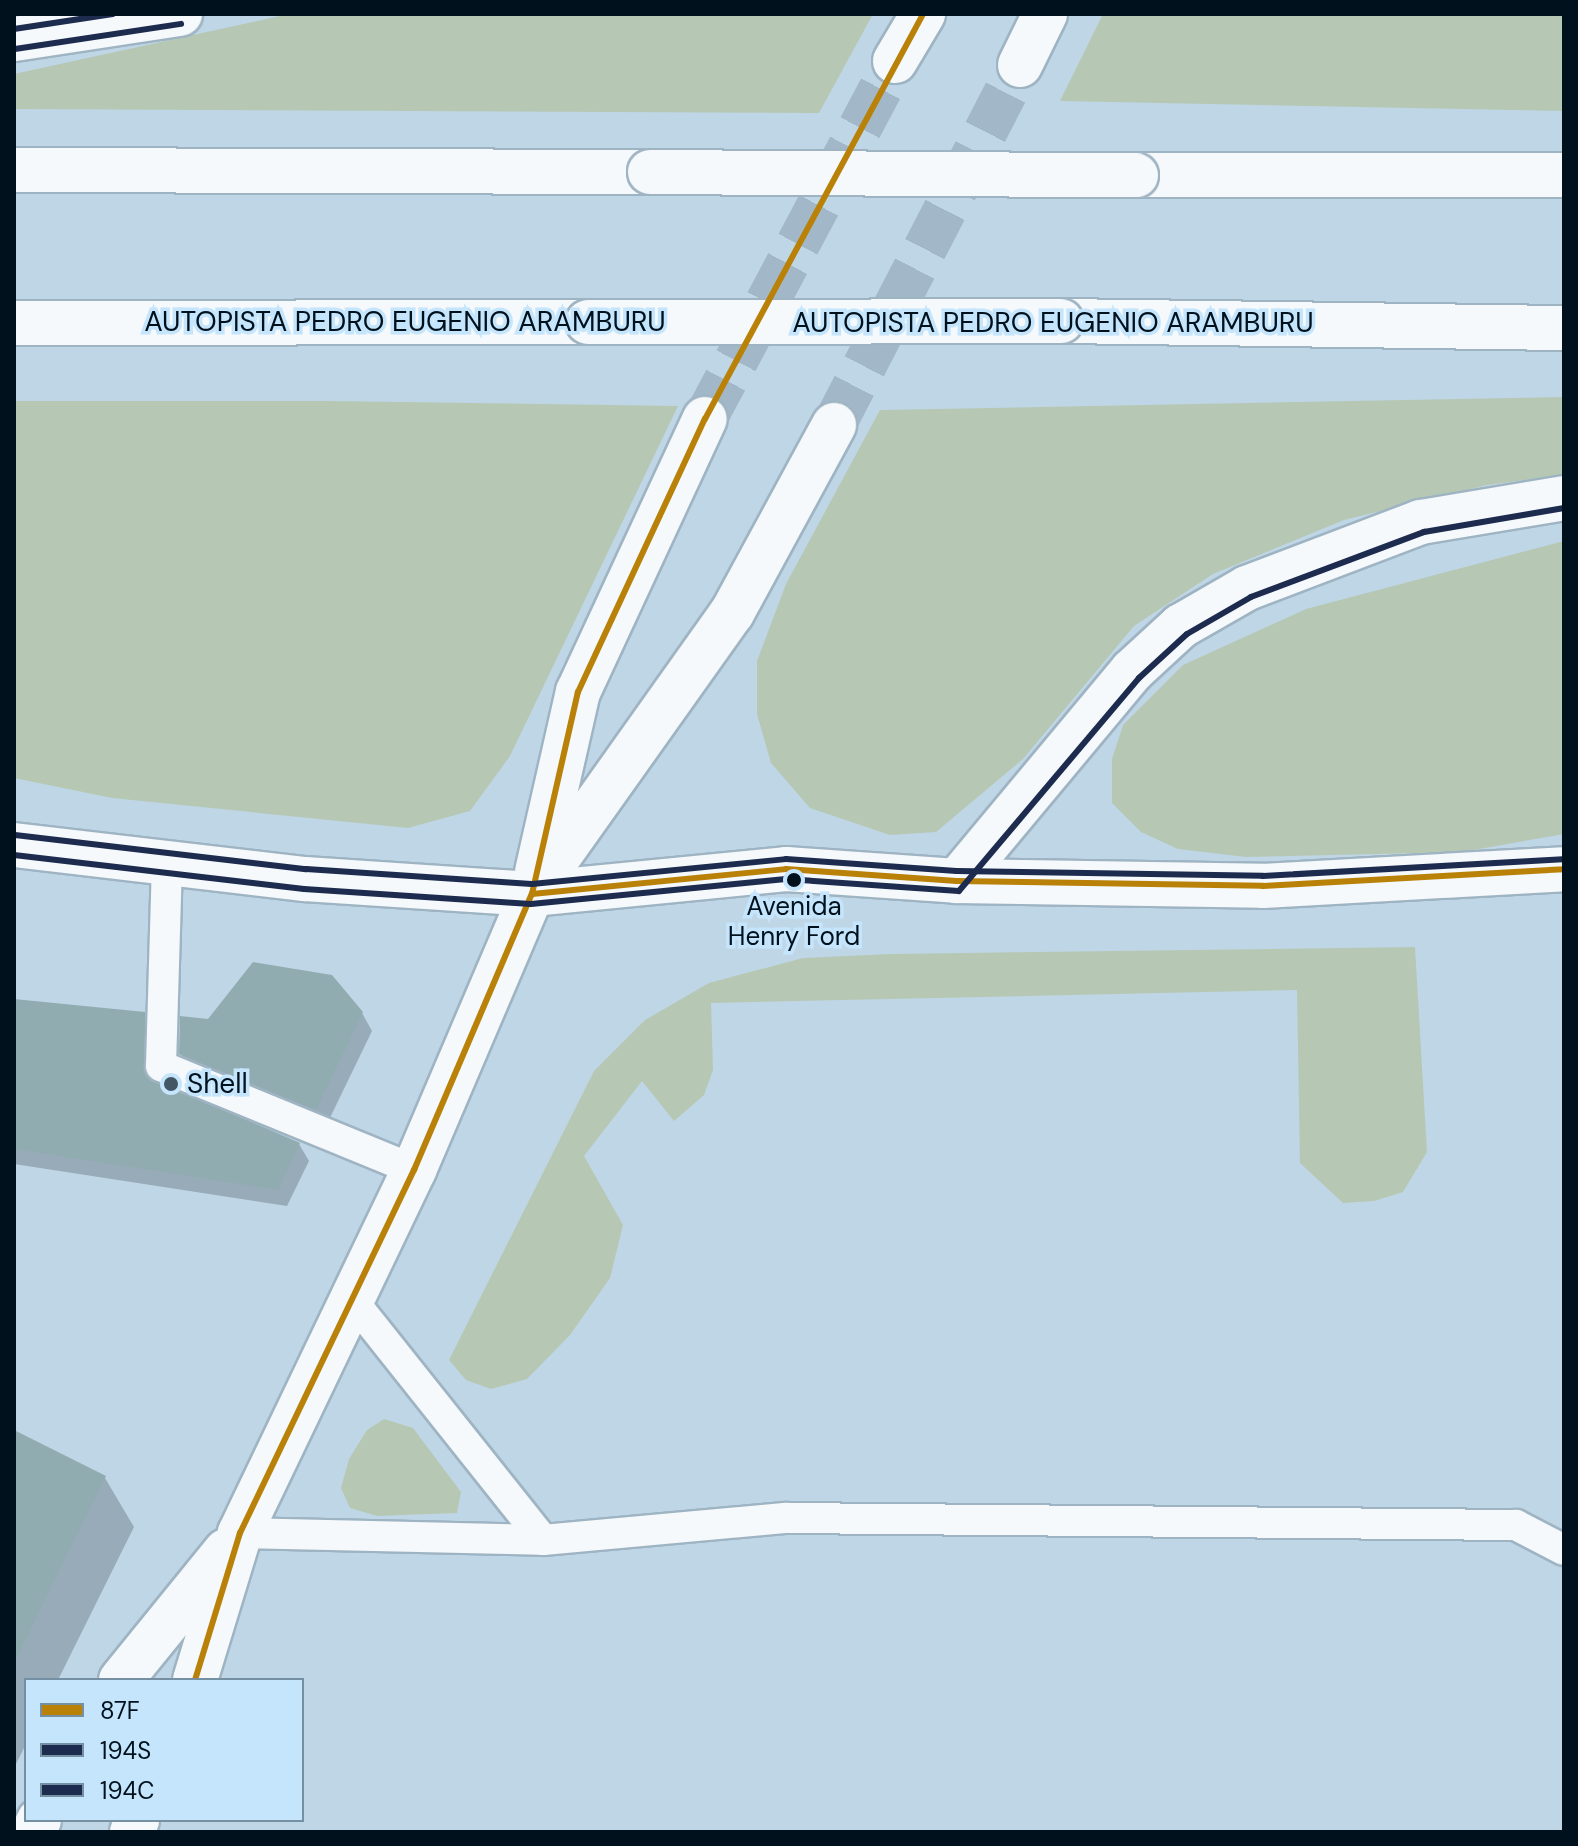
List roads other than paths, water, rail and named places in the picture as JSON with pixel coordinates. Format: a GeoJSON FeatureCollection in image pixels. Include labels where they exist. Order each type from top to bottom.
{"type":"FeatureCollection","features":[{"type":"Feature","properties":{"kind":"main road"},"geometry":{"type":"LineString","coordinates":[[14,39],[180,14]]}},
{"type":"Feature","properties":{"kind":"main road"},"geometry":{"type":"LineString","coordinates":[[895,61],[923,14]]}},
{"type":"Feature","properties":{"kind":"main road"},"geometry":{"type":"LineString","coordinates":[[1020,65],[1045,14]]}},
{"type":"Feature","properties":{"kind":"main road"},"geometry":{"type":"LineString","coordinates":[[14,170],[1564,175]]}},
{"type":"Feature","properties":{"kind":"main road","name":"AUTOPISTA PEDRO EUGENIO ARAMBURU"},"geometry":{"type":"LineString","coordinates":[[14,323],[1061,321],[1564,328]]}},
{"type":"Feature","properties":{"kind":"main road"},"geometry":{"type":"LineString","coordinates":[[196,1678],[240,1533],[414,1170],[532,894],[578,692],[705,419]]}},
{"type":"Feature","properties":{"kind":"main road"},"geometry":{"type":"LineString","coordinates":[[532,894],[732,613],[834,425]]}},
{"type":"Feature","properties":{"kind":"main road"},"geometry":{"type":"LineString","coordinates":[[957,881],[1132,671],[1181,626],[1260,582],[1421,522],[1564,498]]}},
{"type":"Feature","properties":{"kind":"main road"},"geometry":{"type":"LineString","coordinates":[[14,845],[167,863],[532,894],[786,869],[957,881],[1263,886],[1564,869]]}},
{"type":"Feature","properties":{"kind":"main road"},"geometry":{"type":"LineString","coordinates":[[123,1678],[240,1533]]}},
{"type":"Feature","properties":{"kind":"lane"},"geometry":{"type":"LineString","coordinates":[[167,863],[161,1066],[414,1170]]}},
{"type":"Feature","properties":{"kind":"lane"},"geometry":{"type":"LineString","coordinates":[[353,1301],[543,1540]]}},
{"type":"Feature","properties":{"kind":"lane"},"geometry":{"type":"LineString","coordinates":[[240,1533],[543,1540],[787,1518],[1500,1525],[1552,1538],[1564,1550]]}},
{"type":"Feature","properties":{"kind":"tunnel"},"geometry":{"type":"LineString","coordinates":[[705,419],[895,61]]}},
{"type":"Feature","properties":{"kind":"tunnel"},"geometry":{"type":"LineString","coordinates":[[834,425],[1020,65]]}},
{"type":"Feature","properties":{"kind":"place","name":"Avenida Henry Ford"},"geometry":{"type":"Point","coordinates":[794,880]}},
{"type":"Feature","properties":{"kind":"place","name":"Shell"},"geometry":{"type":"Point","coordinates":[171,1084]}}]}
